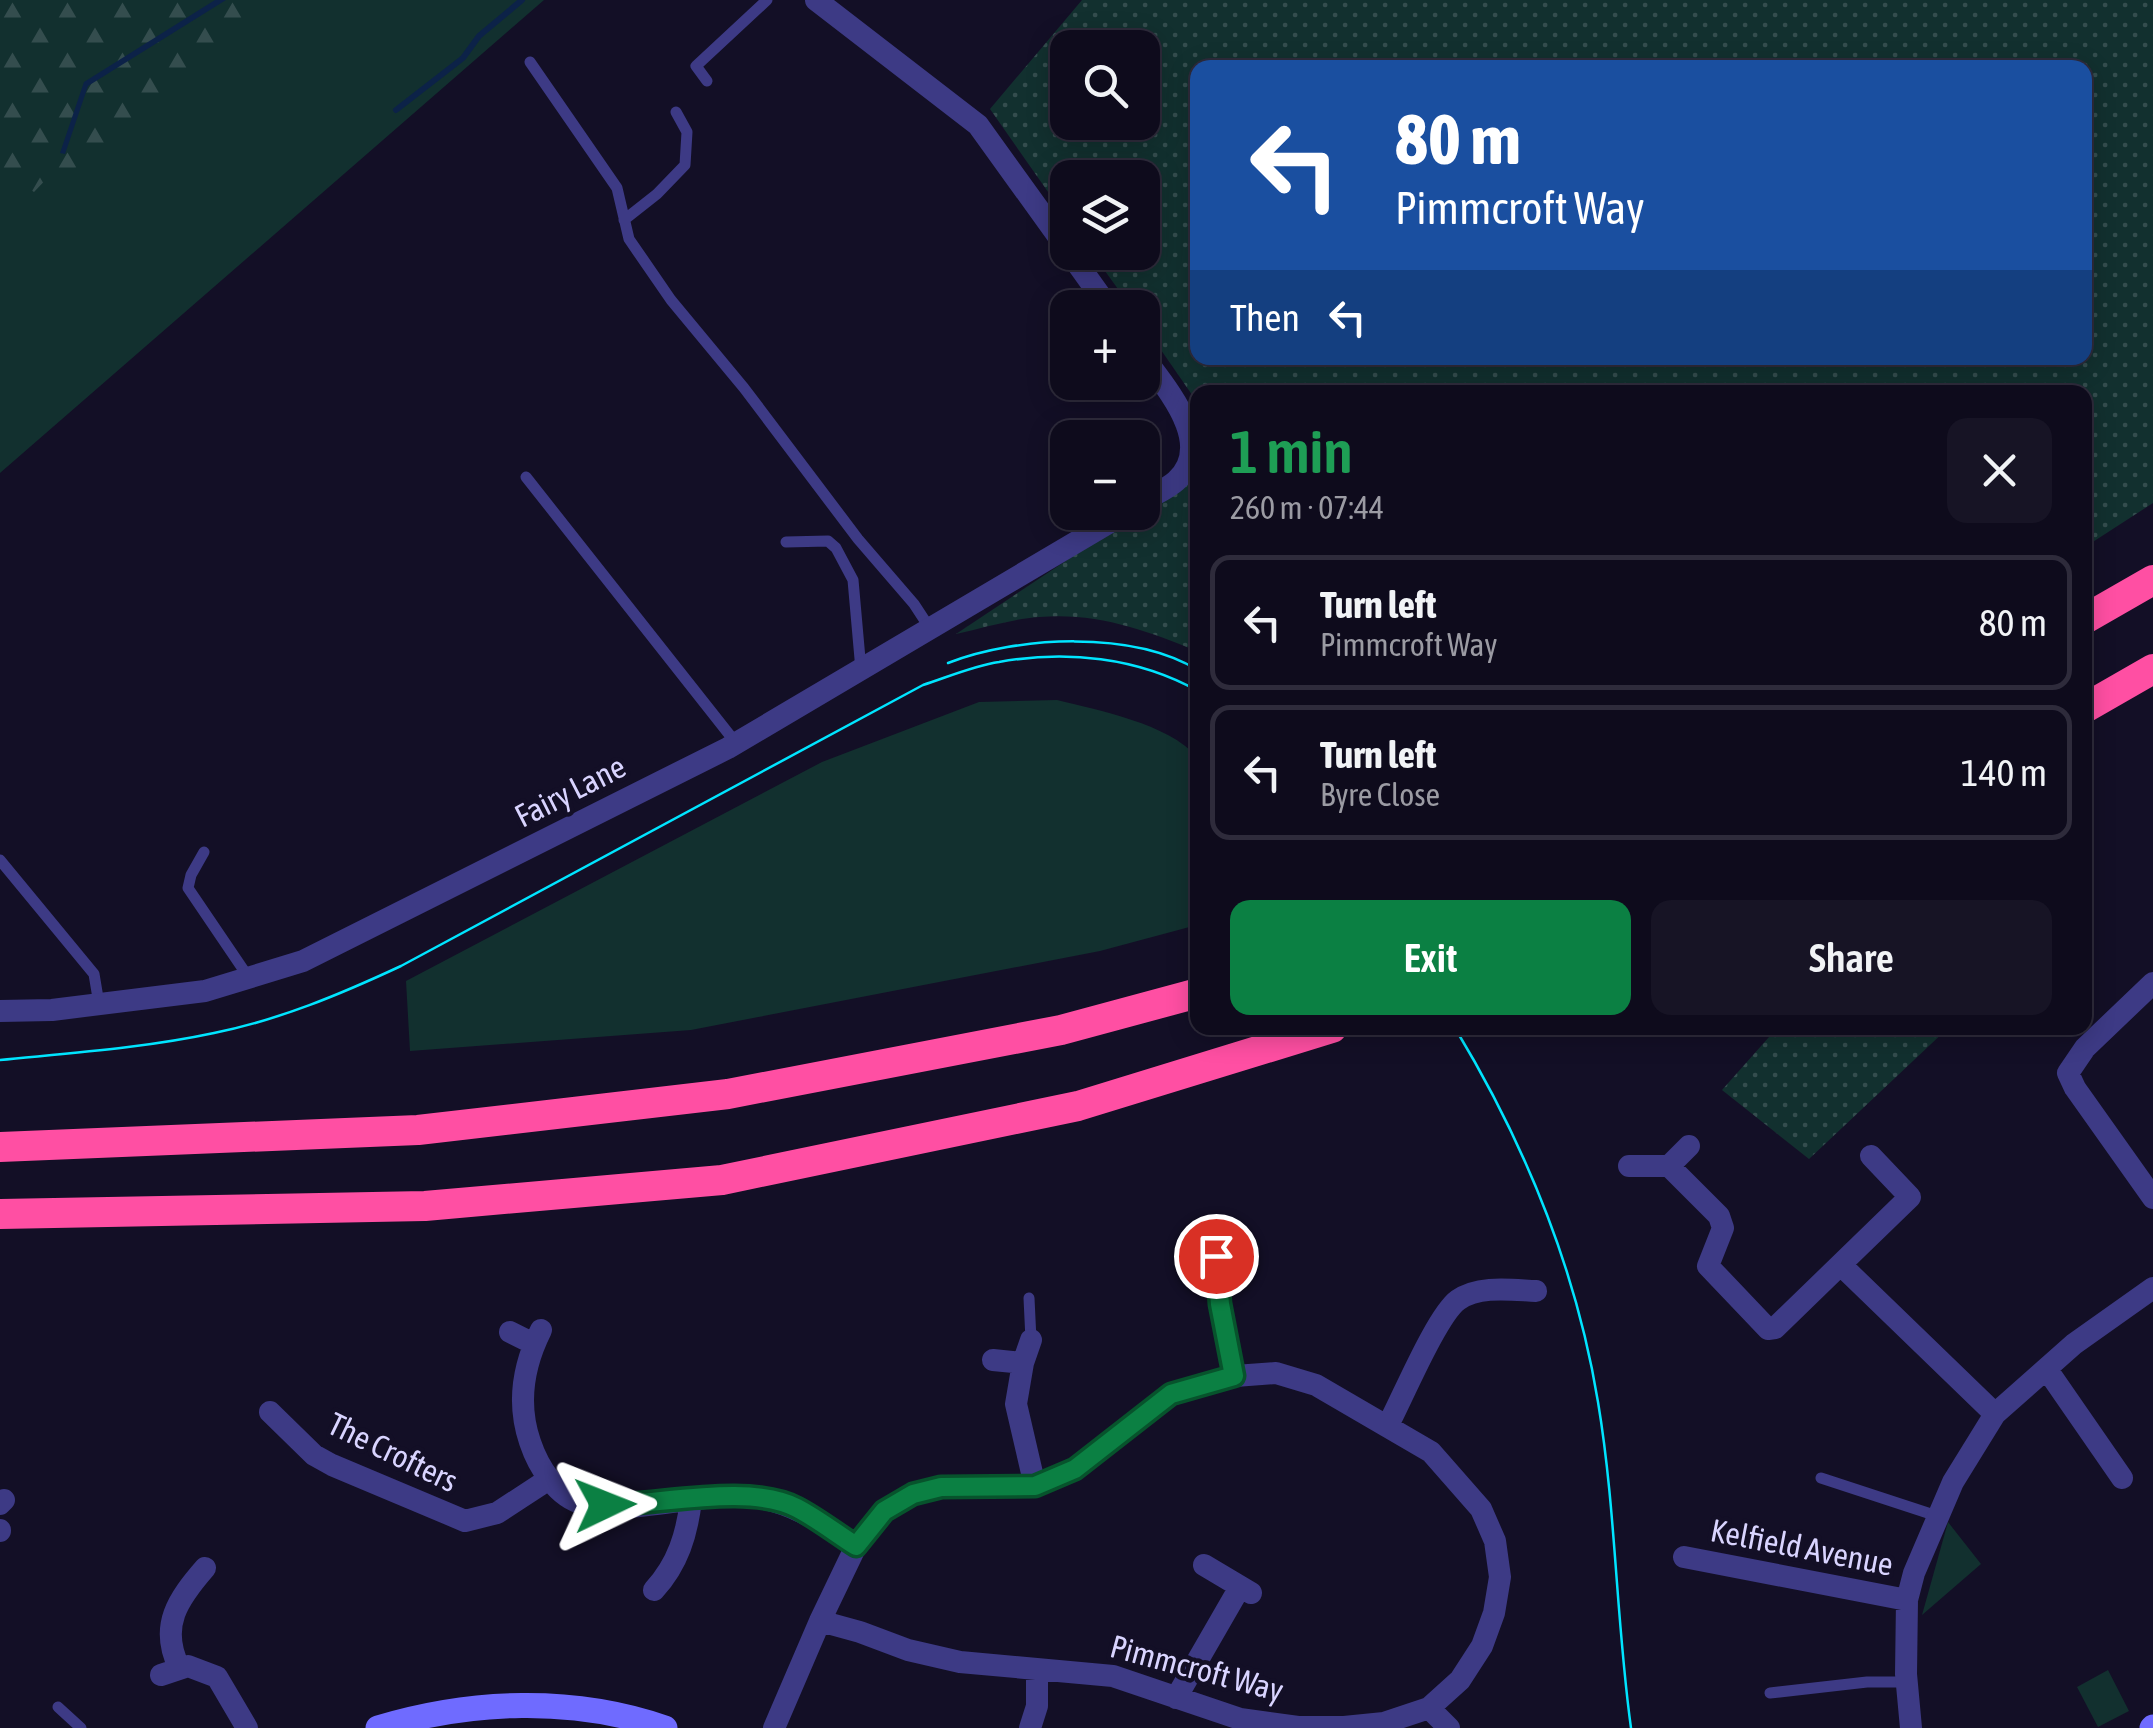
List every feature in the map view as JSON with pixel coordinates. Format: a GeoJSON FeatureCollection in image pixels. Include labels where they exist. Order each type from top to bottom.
{"type":"FeatureCollection","features":[{"type":"Feature","properties":{"kind":"highway"},"geometry":{"type":"LineString","coordinates":[[2092,615],[2153,580]]}},
{"type":"Feature","properties":{"kind":"highway"},"geometry":{"type":"LineString","coordinates":[[2092,704],[2153,669]]}},
{"type":"Feature","properties":{"kind":"highway"},"geometry":{"type":"LineString","coordinates":[[0,1148],[418,1130],[728,1094],[1062,1030],[1190,994]]}},
{"type":"Feature","properties":{"kind":"highway"},"geometry":{"type":"LineString","coordinates":[[0,1214],[425,1206],[722,1180],[1078,1106],[1309,1035]]}},
{"type":"Feature","properties":{"kind":"main road"},"geometry":{"type":"LineString","coordinates":[[378,1728],[450,1712],[532,1704],[594,1709],[665,1728]]}},
{"type":"Feature","properties":{"kind":"street"},"geometry":{"type":"LineString","coordinates":[[816,0],[978,124],[1050,226]]}},
{"type":"Feature","properties":{"kind":"street"},"geometry":{"type":"LineString","coordinates":[[1160,380],[1175,400],[1190,438]]}},
{"type":"Feature","properties":{"kind":"street"},"geometry":{"type":"LineString","coordinates":[[1160,491],[1177,480],[1190,458]]}},
{"type":"Feature","properties":{"kind":"street","name":"Fairy Lane"},"geometry":{"type":"LineString","coordinates":[[0,1010],[52,1010],[205,991],[302,961],[736,743],[1097,530]]}},
{"type":"Feature","properties":{"kind":"street"},"geometry":{"type":"LineString","coordinates":[[2153,982],[2085,1048],[2068,1073],[2074,1088],[2153,1198]]}},
{"type":"Feature","properties":{"kind":"street"},"geometry":{"type":"LineString","coordinates":[[1670,1166],[1689,1146]]}},
{"type":"Feature","properties":{"kind":"street"},"geometry":{"type":"LineString","coordinates":[[1629,1166],[1670,1166],[1719,1216],[1723,1228],[1708,1266],[1761,1326],[1775,1328],[1910,1198],[1871,1156]]}},
{"type":"Feature","properties":{"kind":"street"},"geometry":{"type":"LineString","coordinates":[[1841,1265],[1995,1414]]}},
{"type":"Feature","properties":{"kind":"street"},"geometry":{"type":"LineString","coordinates":[[1234,1376],[1216,1266],[1245,1269]]}},
{"type":"Feature","properties":{"kind":"street"},"geometry":{"type":"LineString","coordinates":[[1911,1728],[1906,1682],[1907,1600],[1914,1572],[1952,1482],[1995,1414],[2074,1344],[2153,1288]]}},
{"type":"Feature","properties":{"kind":"street"},"geometry":{"type":"LineString","coordinates":[[1388,1425],[1457,1301],[1478,1292],[1500,1289],[1536,1291]]}},
{"type":"Feature","properties":{"kind":"street"},"geometry":{"type":"LineString","coordinates":[[510,1332],[537,1337],[523,1383],[523,1408],[534,1456],[561,1492],[583,1504],[734,1496],[775,1501],[795,1507],[856,1546]]}},
{"type":"Feature","properties":{"kind":"street"},"geometry":{"type":"LineString","coordinates":[[993,1360],[1027,1352],[1016,1404],[1035,1486]]}},
{"type":"Feature","properties":{"kind":"street"},"geometry":{"type":"LineString","coordinates":[[2048,1371],[2122,1478]]}},
{"type":"Feature","properties":{"kind":"street","name":"Pimmcroft Way"},"geometry":{"type":"LineString","coordinates":[[774,1728],[820,1621],[856,1546],[884,1511],[913,1494],[941,1487],[1035,1486],[1075,1469],[1171,1394],[1234,1376],[1276,1373],[1316,1385],[1431,1452],[1481,1509],[1495,1540],[1500,1577],[1494,1613],[1482,1646],[1460,1680],[1429,1708],[1384,1724],[1298,1727],[1240,1719],[1113,1676],[1037,1671],[943,1658],[820,1621]]}},
{"type":"Feature","properties":{"kind":"street","name":"The Crofters"},"geometry":{"type":"LineString","coordinates":[[270,1412],[314,1455],[465,1521],[497,1513],[549,1479]]}},
{"type":"Feature","properties":{"kind":"street"},"geometry":{"type":"LineString","coordinates":[[654,1590],[676,1561],[691,1500]]}},
{"type":"Feature","properties":{"kind":"street","name":"Kelfield Avenue"},"geometry":{"type":"LineString","coordinates":[[1684,1557],[1907,1600]]}},
{"type":"Feature","properties":{"kind":"street"},"geometry":{"type":"LineString","coordinates":[[1176,1698],[1247,1591],[1204,1564]]}},
{"type":"Feature","properties":{"kind":"street"},"geometry":{"type":"LineString","coordinates":[[206,1568],[173,1617],[170,1671],[203,1670],[217,1677],[247,1728]]}},
{"type":"Feature","properties":{"kind":"street"},"geometry":{"type":"LineString","coordinates":[[1030,1728],[1037,1706],[1037,1671]]}},
{"type":"Feature","properties":{"kind":"street"},"geometry":{"type":"LineString","coordinates":[[1429,1708],[1449,1728]]}},
{"type":"Feature","properties":{"kind":"lane"},"geometry":{"type":"LineString","coordinates":[[707,81],[696,66],[767,0]]}},
{"type":"Feature","properties":{"kind":"lane"},"geometry":{"type":"LineString","coordinates":[[530,62],[617,188],[629,239],[671,300],[744,388],[858,539],[914,604],[930,630]]}},
{"type":"Feature","properties":{"kind":"lane"},"geometry":{"type":"LineString","coordinates":[[624,220],[685,165],[687,132],[676,112]]}},
{"type":"Feature","properties":{"kind":"lane"},"geometry":{"type":"LineString","coordinates":[[526,477],[736,743]]}},
{"type":"Feature","properties":{"kind":"lane"},"geometry":{"type":"LineString","coordinates":[[786,542],[828,540],[848,567],[854,580],[861,670]]}},
{"type":"Feature","properties":{"kind":"lane"},"geometry":{"type":"LineString","coordinates":[[204,852],[188,888],[249,978]]}},
{"type":"Feature","properties":{"kind":"lane"},"geometry":{"type":"LineString","coordinates":[[0,860],[94,974],[100,1004]]}},
{"type":"Feature","properties":{"kind":"lane"},"geometry":{"type":"LineString","coordinates":[[1027,1352],[1029,1298]]}},
{"type":"Feature","properties":{"kind":"lane"},"geometry":{"type":"LineString","coordinates":[[1821,1478],[1937,1516]]}},
{"type":"Feature","properties":{"kind":"lane"},"geometry":{"type":"LineString","coordinates":[[1770,1693],[1867,1682],[1906,1682]]}},
{"type":"Feature","properties":{"kind":"lane"},"geometry":{"type":"LineString","coordinates":[[58,1707],[80,1728]]}},
{"type":"Feature","properties":{"kind":"green space"},"geometry":{"type":"Polygon","coordinates":[[[0,0],[544,0],[0,473],[0,0]]]}},
{"type":"Feature","properties":{"kind":"green space"},"geometry":{"type":"Polygon","coordinates":[[[0,0],[264,0],[246,15],[212,60],[125,143],[83,167],[55,170],[34,192],[21,183],[0,180],[0,0]]]}},
{"type":"Feature","properties":{"kind":"green space"},"geometry":{"type":"Polygon","coordinates":[[[1082,0],[2153,0],[2153,503],[2092,542],[2092,385],[1190,385],[1190,392],[1160,349],[1160,290],[1119,290],[1104,270],[1160,270],[1160,160],[1050,160],[1050,195],[990,109],[1050,38],[1050,140],[1160,140],[1160,30],[1057,30],[1082,0]]]}},
{"type":"Feature","properties":{"kind":"green space"},"geometry":{"type":"Polygon","coordinates":[[[1190,478],[1190,648],[1140,630],[1081,617],[1029,618],[956,634],[1112,530],[1160,530],[1160,499],[1190,478]]]}},
{"type":"Feature","properties":{"kind":"green space"},"geometry":{"type":"Polygon","coordinates":[[[1057,700],[1151,727],[1190,750],[1190,927],[1100,951],[691,1030],[410,1051],[406,981],[822,762],[979,702],[1057,700]]]}},
{"type":"Feature","properties":{"kind":"green space"},"geometry":{"type":"Polygon","coordinates":[[[1771,1035],[1941,1035],[1809,1159],[1722,1090],[1771,1035]]]}},
{"type":"Feature","properties":{"kind":"green space"},"geometry":{"type":"Polygon","coordinates":[[[1948,1522],[1981,1564],[1922,1615],[1948,1522]]]}},
{"type":"Feature","properties":{"kind":"green space"},"geometry":{"type":"Polygon","coordinates":[[[2108,1670],[2129,1711],[2098,1727],[2077,1687],[2108,1670]]]}},
{"type":"Feature","properties":{"kind":"water"},"geometry":{"type":"Polygon","coordinates":[[[215,0],[226,0],[88,86],[65,154],[60,153],[84,82],[215,0]]]}},
{"type":"Feature","properties":{"kind":"waterway"},"geometry":{"type":"LineString","coordinates":[[396,110],[463,58],[479,36],[522,0]]}},
{"type":"Feature","properties":{"kind":"tram line"},"geometry":{"type":"LineString","coordinates":[[948,663],[1007,647],[1074,641],[1141,648],[1190,666]]}},
{"type":"Feature","properties":{"kind":"tram line"},"geometry":{"type":"LineString","coordinates":[[0,1060],[188,1038],[238,1028],[333,996],[401,966],[923,685],[970,669],[1024,658],[1101,659],[1151,670],[1190,687]]}},
{"type":"Feature","properties":{"kind":"tram line"},"geometry":{"type":"LineString","coordinates":[[1459,1035],[1525,1162],[1562,1255],[1576,1303],[1604,1443],[1631,1728]]}},
{"type":"Feature","properties":{"kind":"route"},"geometry":{"type":"LineString","coordinates":[[605,1505],[753,1497],[795,1507],[856,1546],[884,1511],[913,1494],[941,1487],[1035,1486],[1075,1469],[1171,1394],[1234,1376],[1220,1304],[1216,1256]]}}]}
